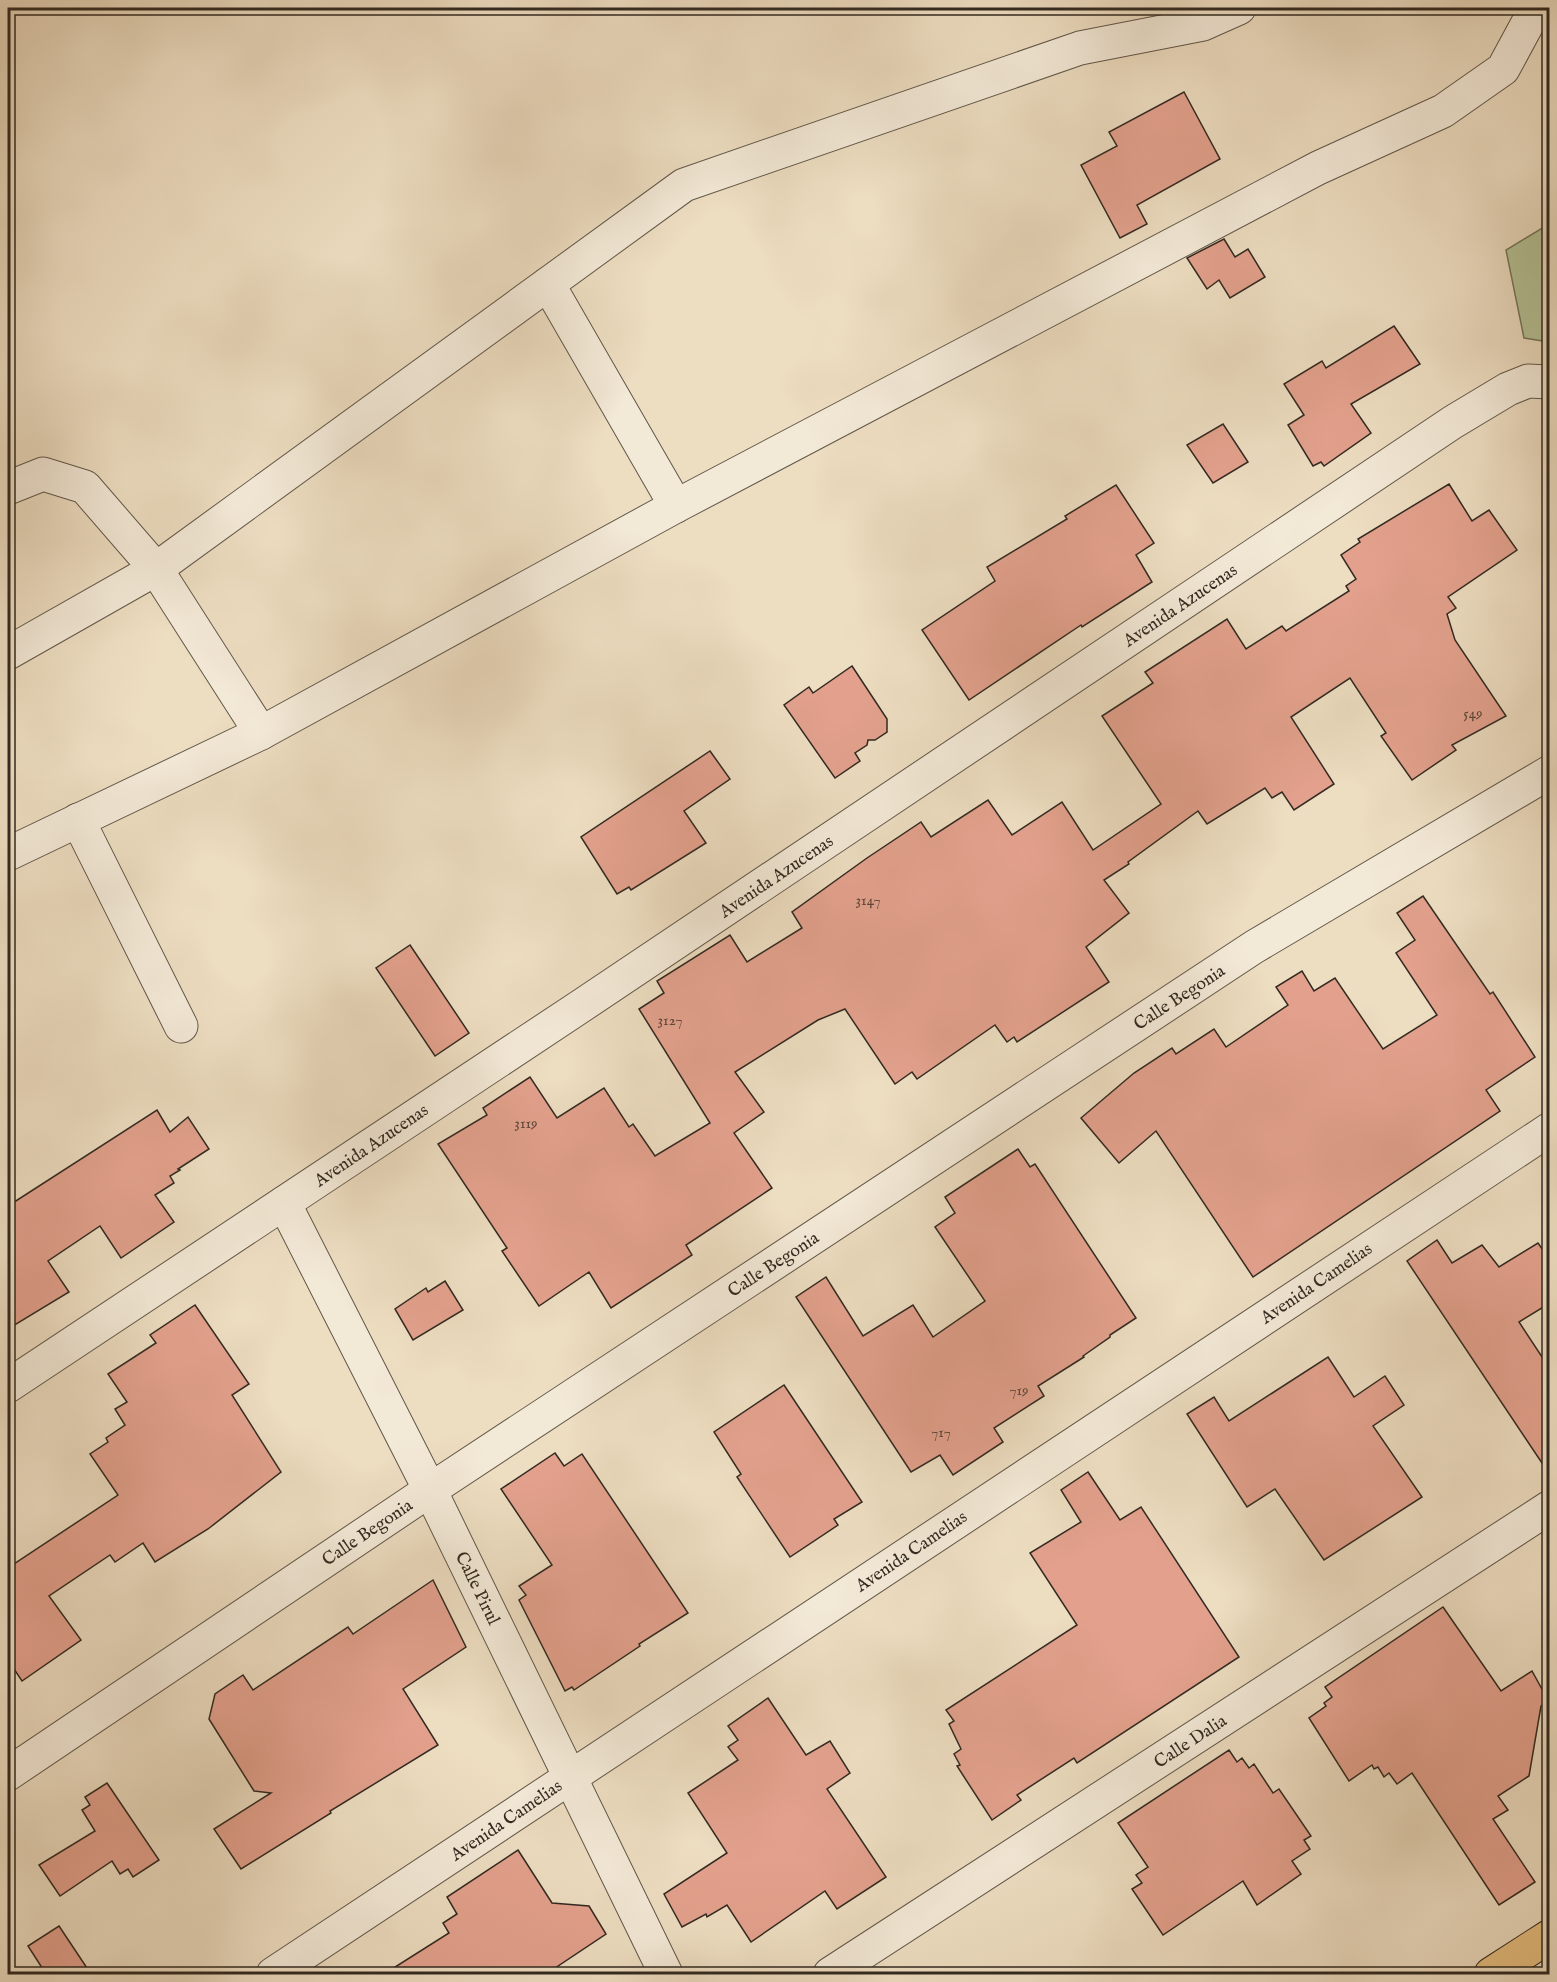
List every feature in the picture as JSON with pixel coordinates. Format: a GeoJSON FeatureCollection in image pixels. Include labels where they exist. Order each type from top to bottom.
{"type":"FeatureCollection","features":[{"type":"Feature","properties":{"kind":"main road"},"geometry":{"type":"LineString","coordinates":[[1491,1974],[1550,1936]]}},
{"type":"Feature","properties":{"kind":"street"},"geometry":{"type":"LineString","coordinates":[[8,653],[156,569],[684,185],[1080,48],[1203,24],[1239,8]]}},
{"type":"Feature","properties":{"kind":"street"},"geometry":{"type":"LineString","coordinates":[[8,854],[261,733],[676,506],[1318,168],[1443,111],[1503,69],[1536,8]]}},
{"type":"Feature","properties":{"kind":"street"},"geometry":{"type":"LineString","coordinates":[[548,284],[676,506]]}},
{"type":"Feature","properties":{"kind":"street","name":"Avenida Azucenas"},"geometry":{"type":"LineString","coordinates":[[8,1386],[588,1002],[1453,422],[1508,389],[1528,381],[1550,382]]}},
{"type":"Feature","properties":{"kind":"street"},"geometry":{"type":"LineString","coordinates":[[8,488],[43,474],[85,487],[156,569],[261,733]]}},
{"type":"Feature","properties":{"kind":"street","name":"Calle Begonia"},"geometry":{"type":"LineString","coordinates":[[8,1774],[430,1490],[1254,947],[1550,772]]}},
{"type":"Feature","properties":{"kind":"street"},"geometry":{"type":"LineString","coordinates":[[78,820],[181,1026]]}},
{"type":"Feature","properties":{"kind":"street","name":"Avenida Camelias"},"geometry":{"type":"LineString","coordinates":[[273,1974],[1550,1129]]}},
{"type":"Feature","properties":{"kind":"street","name":"Calle Pirul"},"geometry":{"type":"LineString","coordinates":[[284,1203],[430,1490],[666,1974]]}},
{"type":"Feature","properties":{"kind":"street","name":"Calle Dalia"},"geometry":{"type":"LineString","coordinates":[[830,1974],[1550,1507]]}},
{"type":"Feature","properties":{"kind":"green space"},"geometry":{"type":"Polygon","coordinates":[[[1549,224],[1549,342],[1524,338],[1506,250],[1549,224]]]}},
{"type":"Feature","properties":{"kind":"building"},"geometry":{"type":"Polygon","coordinates":[[[1184,92],[1220,159],[1137,205],[1147,224],[1120,238],[1081,165],[1117,146],[1109,132],[1184,92]]]}},
{"type":"Feature","properties":{"kind":"building"},"geometry":{"type":"Polygon","coordinates":[[[1224,239],[1235,257],[1248,249],[1265,277],[1230,298],[1219,280],[1207,289],[1187,258],[1224,239]]]}},
{"type":"Feature","properties":{"kind":"building"},"geometry":{"type":"Polygon","coordinates":[[[1394,326],[1420,364],[1351,404],[1371,433],[1324,466],[1321,462],[1313,466],[1288,425],[1304,415],[1284,384],[1322,361],[1326,368],[1394,326]]]}},
{"type":"Feature","properties":{"kind":"building"},"geometry":{"type":"Polygon","coordinates":[[[1223,424],[1248,462],[1213,483],[1187,445],[1223,424]]]}},
{"type":"Feature","properties":{"kind":"building"},"geometry":{"type":"Polygon","coordinates":[[[1449,484],[1472,521],[1489,510],[1517,550],[1448,597],[1456,608],[1447,614],[1455,640],[1506,716],[1452,745],[1456,750],[1412,780],[1381,736],[1386,733],[1350,678],[1291,717],[1334,784],[1294,810],[1282,792],[1272,798],[1265,788],[1207,824],[1198,811],[1128,862],[1129,864],[1104,880],[1129,913],[1086,947],[1109,982],[1017,1042],[1014,1037],[1007,1042],[995,1025],[917,1079],[912,1072],[895,1084],[845,1009],[818,1020],[735,1072],[764,1112],[734,1133],[772,1188],[686,1245],[692,1255],[611,1308],[589,1272],[539,1306],[502,1251],[507,1248],[438,1144],[487,1115],[483,1108],[530,1077],[557,1118],[604,1088],[629,1127],[633,1124],[655,1156],[710,1123],[639,1009],[664,993],[657,981],[730,935],[747,962],[802,928],[792,912],[867,858],[921,822],[931,837],[988,800],[1012,835],[1062,802],[1093,850],[1161,804],[1102,716],[1153,683],[1145,672],[1227,619],[1246,649],[1282,626],[1286,631],[1349,591],[1346,586],[1356,579],[1341,555],[1360,542],[1358,539],[1449,484]]]}},
{"type":"Feature","properties":{"kind":"building"},"geometry":{"type":"Polygon","coordinates":[[[1116,485],[1154,543],[1136,555],[1152,582],[1082,627],[1081,625],[969,700],[922,630],[995,581],[987,567],[1067,519],[1065,516],[1116,485]]]}},
{"type":"Feature","properties":{"kind":"building"},"geometry":{"type":"Polygon","coordinates":[[[852,666],[887,719],[887,732],[875,740],[868,740],[867,745],[855,753],[860,761],[835,778],[784,705],[809,687],[813,693],[852,666]]]}},
{"type":"Feature","properties":{"kind":"building"},"geometry":{"type":"Polygon","coordinates":[[[710,751],[730,779],[684,811],[706,843],[631,890],[629,887],[617,894],[581,837],[710,751]]]}},
{"type":"Feature","properties":{"kind":"building"},"geometry":{"type":"Polygon","coordinates":[[[1423,896],[1490,994],[1493,992],[1535,1057],[1486,1090],[1500,1111],[1253,1277],[1156,1131],[1119,1163],[1081,1118],[1134,1073],[1172,1048],[1176,1054],[1214,1029],[1226,1047],[1288,1005],[1276,987],[1302,971],[1314,991],[1335,978],[1383,1049],[1437,1015],[1396,953],[1415,940],[1397,913],[1423,896]]]}},
{"type":"Feature","properties":{"kind":"building"},"geometry":{"type":"Polygon","coordinates":[[[410,945],[469,1033],[435,1056],[376,968],[410,945]]]}},
{"type":"Feature","properties":{"kind":"building"},"geometry":{"type":"Polygon","coordinates":[[[157,1110],[170,1132],[188,1117],[209,1149],[178,1169],[180,1170],[170,1176],[174,1183],[155,1195],[174,1222],[121,1258],[100,1226],[48,1261],[69,1292],[8,1329],[8,1206],[157,1110]]]}},
{"type":"Feature","properties":{"kind":"building"},"geometry":{"type":"Polygon","coordinates":[[[1018,1149],[1030,1167],[1035,1164],[1136,1318],[1110,1335],[1084,1357],[1038,1386],[1044,1396],[994,1428],[1003,1442],[953,1475],[940,1455],[911,1472],[796,1297],[826,1277],[863,1336],[913,1305],[933,1337],[985,1301],[935,1227],[955,1213],[945,1197],[1018,1149]]]}},
{"type":"Feature","properties":{"kind":"building"},"geometry":{"type":"Polygon","coordinates":[[[1437,1240],[1452,1263],[1482,1245],[1499,1267],[1538,1243],[1550,1260],[1550,1303],[1519,1322],[1550,1369],[1550,1475],[1407,1261],[1437,1240]]]}},
{"type":"Feature","properties":{"kind":"building"},"geometry":{"type":"Polygon","coordinates":[[[445,1281],[463,1310],[413,1340],[395,1309],[426,1288],[428,1292],[445,1281]]]}},
{"type":"Feature","properties":{"kind":"building"},"geometry":{"type":"Polygon","coordinates":[[[195,1305],[249,1384],[232,1395],[281,1472],[208,1529],[155,1562],[143,1543],[115,1562],[110,1555],[49,1596],[81,1640],[22,1681],[8,1660],[8,1568],[118,1495],[90,1454],[108,1442],[106,1438],[125,1425],[115,1409],[127,1402],[108,1374],[156,1343],[150,1335],[195,1305]]]}},
{"type":"Feature","properties":{"kind":"building"},"geometry":{"type":"Polygon","coordinates":[[[1328,1357],[1354,1397],[1385,1376],[1404,1405],[1373,1426],[1422,1497],[1324,1560],[1275,1489],[1247,1507],[1187,1414],[1214,1397],[1229,1421],[1328,1357]]]}},
{"type":"Feature","properties":{"kind":"building"},"geometry":{"type":"Polygon","coordinates":[[[784,1385],[862,1502],[834,1519],[838,1525],[790,1557],[737,1477],[741,1474],[714,1432],[784,1385]]]}},
{"type":"Feature","properties":{"kind":"building"},"geometry":{"type":"Polygon","coordinates":[[[555,1453],[564,1466],[582,1454],[688,1613],[574,1690],[572,1687],[565,1691],[519,1600],[526,1595],[519,1586],[552,1565],[501,1489],[555,1453]]]}},
{"type":"Feature","properties":{"kind":"building"},"geometry":{"type":"Polygon","coordinates":[[[1088,1472],[1120,1520],[1141,1507],[1239,1657],[1077,1763],[1074,1758],[1017,1795],[1021,1800],[992,1820],[957,1766],[960,1765],[954,1754],[961,1749],[949,1724],[954,1721],[946,1710],[1077,1625],[1030,1553],[1081,1522],[1061,1490],[1088,1472]]]}},
{"type":"Feature","properties":{"kind":"building"},"geometry":{"type":"Polygon","coordinates":[[[433,1580],[466,1647],[403,1689],[438,1745],[241,1869],[214,1829],[271,1793],[254,1791],[209,1719],[215,1694],[243,1675],[253,1690],[348,1627],[353,1634],[433,1580]]]}},
{"type":"Feature","properties":{"kind":"building"},"geometry":{"type":"Polygon","coordinates":[[[1443,1607],[1501,1691],[1532,1671],[1549,1702],[1541,1706],[1529,1776],[1498,1796],[1508,1810],[1493,1819],[1535,1882],[1499,1905],[1412,1773],[1397,1784],[1389,1773],[1384,1777],[1378,1767],[1374,1769],[1372,1765],[1349,1781],[1309,1718],[1326,1706],[1324,1703],[1332,1697],[1325,1687],[1443,1607]]]}},
{"type":"Feature","properties":{"kind":"building"},"geometry":{"type":"Polygon","coordinates":[[[768,1698],[806,1755],[830,1741],[850,1773],[827,1789],[886,1877],[837,1909],[825,1891],[751,1942],[727,1905],[707,1917],[706,1914],[682,1927],[664,1894],[727,1853],[688,1793],[738,1760],[728,1747],[738,1740],[728,1726],[768,1698]]]}},
{"type":"Feature","properties":{"kind":"building"},"geometry":{"type":"Polygon","coordinates":[[[1229,1750],[1237,1762],[1242,1758],[1249,1768],[1254,1764],[1273,1793],[1279,1789],[1311,1836],[1304,1840],[1310,1849],[1292,1861],[1301,1874],[1257,1905],[1243,1881],[1163,1935],[1132,1889],[1142,1883],[1136,1875],[1148,1867],[1118,1823],[1229,1750]]]}},
{"type":"Feature","properties":{"kind":"building"},"geometry":{"type":"Polygon","coordinates":[[[107,1783],[159,1860],[133,1877],[128,1869],[120,1874],[112,1861],[60,1896],[39,1865],[95,1831],[82,1810],[90,1805],[85,1797],[107,1783]]]}},
{"type":"Feature","properties":{"kind":"building"},"geometry":{"type":"Polygon","coordinates":[[[518,1850],[552,1903],[589,1906],[606,1934],[546,1974],[384,1974],[449,1933],[443,1923],[457,1914],[447,1897],[518,1850]]]}},
{"type":"Feature","properties":{"kind":"building"},"geometry":{"type":"Polygon","coordinates":[[[59,1926],[91,1974],[46,1974],[28,1946],[59,1926]]]}}]}
